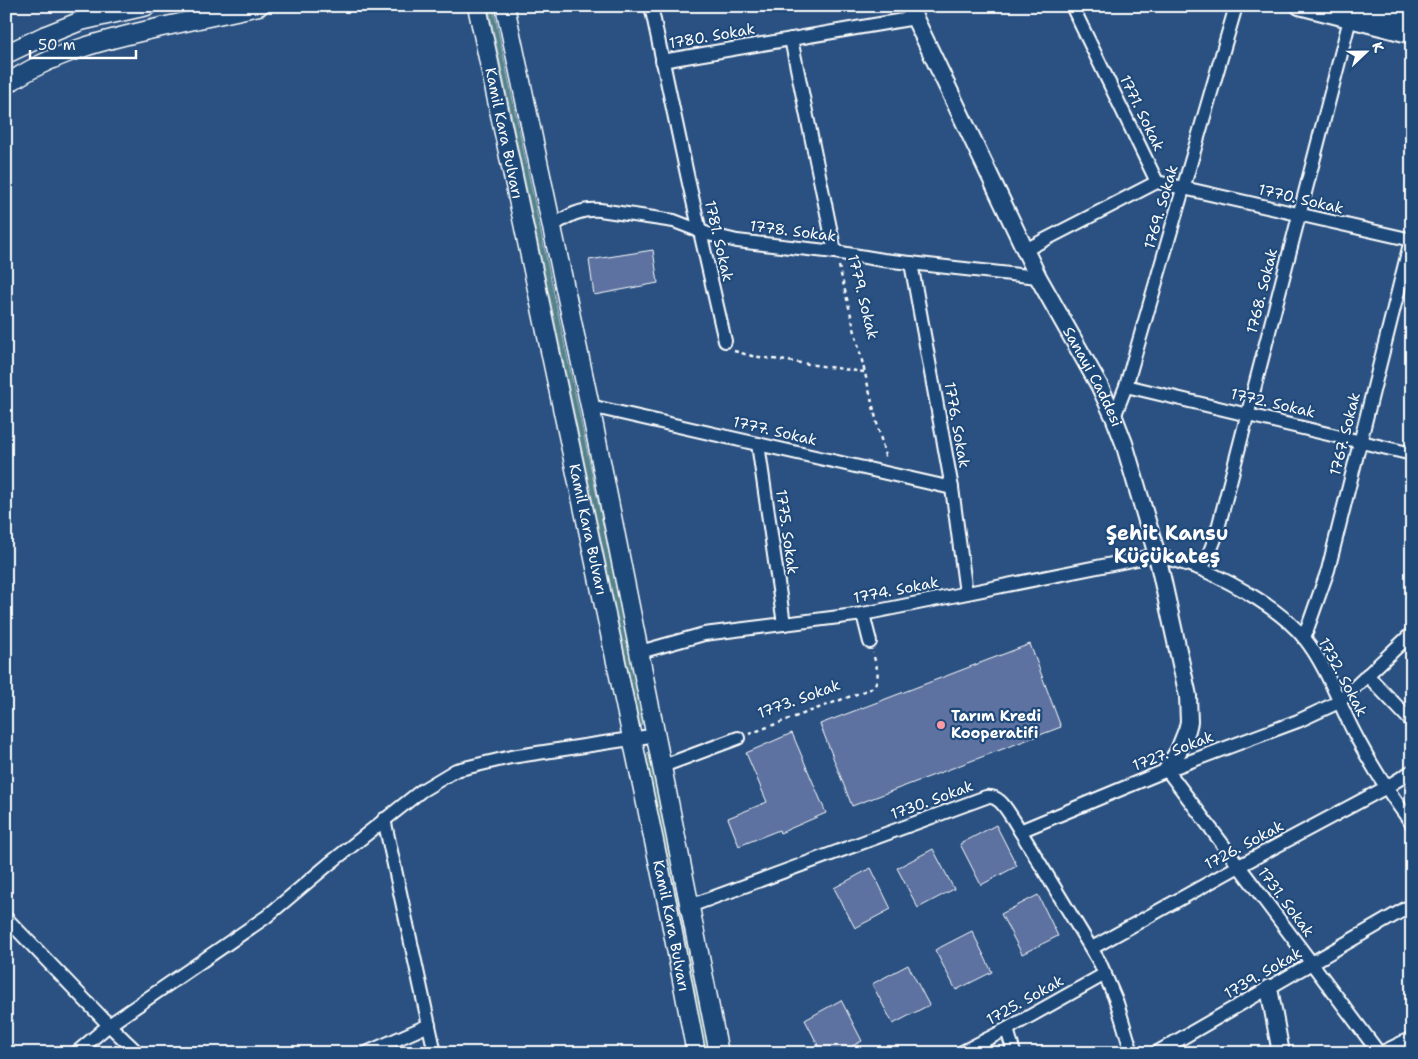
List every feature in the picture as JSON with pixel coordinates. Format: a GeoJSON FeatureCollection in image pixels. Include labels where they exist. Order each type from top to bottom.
{"type":"FeatureCollection","features":[{"type":"Feature","properties":{"kind":"main road"},"geometry":{"type":"LineString","coordinates":[[6,54],[81,21],[147,6]]}},
{"type":"Feature","properties":{"kind":"main road"},"geometry":{"type":"LineString","coordinates":[[6,85],[39,65],[113,37],[259,6]]}},
{"type":"Feature","properties":{"kind":"main road","name":"Kamil Kara Bulvarı"},"geometry":{"type":"LineString","coordinates":[[505,6],[590,406],[719,1053]]}},
{"type":"Feature","properties":{"kind":"main road","name":"Kamil Kara Bulvarı"},"geometry":{"type":"LineString","coordinates":[[476,7],[669,912],[696,1053]]}},
{"type":"Feature","properties":{"kind":"street","name":"1781. Sokak"},"geometry":{"type":"LineString","coordinates":[[650,6],[725,341]]}},
{"type":"Feature","properties":{"kind":"street","name":"1771. Sokak"},"geometry":{"type":"LineString","coordinates":[[1072,6],[1157,182]]}},
{"type":"Feature","properties":{"kind":"street","name":"1769. Sokak"},"geometry":{"type":"LineString","coordinates":[[1114,417],[1126,386],[1236,6]]}},
{"type":"Feature","properties":{"kind":"street"},"geometry":{"type":"LineString","coordinates":[[1298,6],[1412,20]]}},
{"type":"Feature","properties":{"kind":"street","name":"1780. Sokak"},"geometry":{"type":"LineString","coordinates":[[662,62],[791,39],[912,12]]}},
{"type":"Feature","properties":{"kind":"street","name":"Sanayi Caddesi"},"geometry":{"type":"LineString","coordinates":[[912,12],[1038,277],[1099,385],[1124,443],[1157,555],[1188,696],[1189,722],[1184,740],[1167,770]]}},
{"type":"Feature","properties":{"kind":"street"},"geometry":{"type":"LineString","coordinates":[[1354,13],[1412,35]]}},
{"type":"Feature","properties":{"kind":"street","name":"1768. Sokak"},"geometry":{"type":"LineString","coordinates":[[1201,569],[1213,546],[1298,214],[1354,13]]}},
{"type":"Feature","properties":{"kind":"street","name":"1779. Sokak"},"geometry":{"type":"LineString","coordinates":[[791,39],[836,252]]}},
{"type":"Feature","properties":{"kind":"street","name":"1770. Sokak"},"geometry":{"type":"LineString","coordinates":[[1157,182],[1411,239]]}},
{"type":"Feature","properties":{"kind":"street"},"geometry":{"type":"LineString","coordinates":[[1025,250],[1157,182]]}},
{"type":"Feature","properties":{"kind":"street","name":"1778. Sokak"},"geometry":{"type":"LineString","coordinates":[[552,226],[572,214],[591,209],[674,221],[713,236],[737,241],[1038,277]]}},
{"type":"Feature","properties":{"kind":"street","name":"1767. Sokak"},"geometry":{"type":"LineString","coordinates":[[1304,638],[1328,570],[1359,440],[1411,239]]}},
{"type":"Feature","properties":{"kind":"street","name":"1776. Sokak"},"geometry":{"type":"LineString","coordinates":[[912,263],[952,488],[966,593]]}},
{"type":"Feature","properties":{"kind":"street","name":"1772. Sokak"},"geometry":{"type":"LineString","coordinates":[[1126,386],[1412,454]]}},
{"type":"Feature","properties":{"kind":"street","name":"1777. Sokak"},"geometry":{"type":"LineString","coordinates":[[590,406],[952,488]]}},
{"type":"Feature","properties":{"kind":"street","name":"1775. Sokak"},"geometry":{"type":"LineString","coordinates":[[758,444],[784,624]]}},
{"type":"Feature","properties":{"kind":"street","name":"1774. Sokak"},"geometry":{"type":"LineString","coordinates":[[640,652],[704,634],[862,614],[1157,555]]}},
{"type":"Feature","properties":{"kind":"street","name":"1732. Sokak"},"geometry":{"type":"LineString","coordinates":[[1157,555],[1201,569],[1269,607],[1291,624],[1304,638],[1318,659],[1358,740],[1386,788],[1412,824]]}},
{"type":"Feature","properties":{"kind":"street"},"geometry":{"type":"LineString","coordinates":[[862,614],[870,642]]}},
{"type":"Feature","properties":{"kind":"street","name":"1727. Sokak"},"geometry":{"type":"LineString","coordinates":[[1020,831],[1167,770],[1298,721],[1339,702],[1412,633]]}},
{"type":"Feature","properties":{"kind":"street"},"geometry":{"type":"LineString","coordinates":[[1368,675],[1412,722]]}},
{"type":"Feature","properties":{"kind":"street"},"geometry":{"type":"LineString","coordinates":[[76,1053],[109,1025],[266,917],[421,790],[456,770],[511,757],[657,735]]}},
{"type":"Feature","properties":{"kind":"street"},"geometry":{"type":"LineString","coordinates":[[663,766],[738,738]]}},
{"type":"Feature","properties":{"kind":"street","name":"1731. Sokak"},"geometry":{"type":"LineString","coordinates":[[1167,770],[1380,1053]]}},
{"type":"Feature","properties":{"kind":"street","name":"1726. Sokak"},"geometry":{"type":"LineString","coordinates":[[1092,948],[1239,866],[1386,788],[1412,771]]}},
{"type":"Feature","properties":{"kind":"street","name":"1730. Sokak"},"geometry":{"type":"LineString","coordinates":[[690,906],[986,797],[991,797],[1000,801],[1092,948],[1117,1003],[1132,1053]]}},
{"type":"Feature","properties":{"kind":"street"},"geometry":{"type":"LineString","coordinates":[[384,819],[435,1053]]}},
{"type":"Feature","properties":{"kind":"street","name":"1739. Sokak"},"geometry":{"type":"LineString","coordinates":[[1156,1053],[1412,905]]}},
{"type":"Feature","properties":{"kind":"street"},"geometry":{"type":"LineString","coordinates":[[6,918],[138,1053]]}},
{"type":"Feature","properties":{"kind":"street","name":"1725. Sokak"},"geometry":{"type":"LineString","coordinates":[[960,1053],[1105,974]]}},
{"type":"Feature","properties":{"kind":"street"},"geometry":{"type":"LineString","coordinates":[[1269,988],[1281,1053]]}},
{"type":"Feature","properties":{"kind":"street"},"geometry":{"type":"LineString","coordinates":[[366,1053],[429,1025]]}},
{"type":"Feature","properties":{"kind":"street"},"geometry":{"type":"LineString","coordinates":[[1007,1029],[1014,1053]]}},
{"type":"Feature","properties":{"kind":"street"},"geometry":{"type":"LineString","coordinates":[[1380,1053],[1412,1038]]}},
{"type":"Feature","properties":{"kind":"path","name":"1779. Sokak"},"geometry":{"type":"LineString","coordinates":[[836,252],[889,474]]}},
{"type":"Feature","properties":{"kind":"path"},"geometry":{"type":"LineString","coordinates":[[725,341],[729,348],[752,356],[864,372]]}},
{"type":"Feature","properties":{"kind":"path","name":"1773. Sokak"},"geometry":{"type":"LineString","coordinates":[[738,738],[870,689],[876,685],[878,678],[870,642]]}},
{"type":"Feature","properties":{"kind":"green space"},"geometry":{"type":"Polygon","coordinates":[[[488,6],[493,6],[645,723],[640,725],[488,6]]]}},
{"type":"Feature","properties":{"kind":"green space"},"geometry":{"type":"Polygon","coordinates":[[[650,749],[710,1053],[704,1053],[646,756],[650,749]]]}},
{"type":"Feature","properties":{"kind":"building"},"geometry":{"type":"Polygon","coordinates":[[[653,250],[658,283],[594,295],[589,260],[653,250]]]}},
{"type":"Feature","properties":{"kind":"building","name":"Tarım Kredi Kooperatifi"},"geometry":{"type":"Polygon","coordinates":[[[1030,644],[1061,727],[852,806],[820,724],[1030,644]]]}},
{"type":"Feature","properties":{"kind":"building"},"geometry":{"type":"Polygon","coordinates":[[[792,733],[826,813],[780,833],[779,830],[739,846],[728,818],[767,802],[746,753],[792,733]]]}},
{"type":"Feature","properties":{"kind":"building"},"geometry":{"type":"Polygon","coordinates":[[[996,825],[1017,866],[981,885],[960,844],[996,825]]]}},
{"type":"Feature","properties":{"kind":"building"},"geometry":{"type":"Polygon","coordinates":[[[933,849],[954,889],[918,908],[897,868],[933,849]]]}},
{"type":"Feature","properties":{"kind":"building"},"geometry":{"type":"Polygon","coordinates":[[[871,868],[891,909],[855,928],[834,888],[871,868]]]}},
{"type":"Feature","properties":{"kind":"building"},"geometry":{"type":"Polygon","coordinates":[[[1038,895],[1058,936],[1022,954],[1001,914],[1038,895]]]}},
{"type":"Feature","properties":{"kind":"building"},"geometry":{"type":"Polygon","coordinates":[[[972,931],[992,972],[956,990],[935,950],[972,931]]]}},
{"type":"Feature","properties":{"kind":"building"},"geometry":{"type":"Polygon","coordinates":[[[908,965],[929,1005],[893,1024],[872,984],[908,965]]]}},
{"type":"Feature","properties":{"kind":"building"},"geometry":{"type":"Polygon","coordinates":[[[841,1000],[862,1041],[839,1053],[822,1053],[805,1020],[841,1000]]]}},
{"type":"Feature","properties":{"kind":"place","name":"Tarım Kredi Kooperatifi"},"geometry":{"type":"Point","coordinates":[941,725]}},
{"type":"Feature","properties":{"kind":"district","name":"Şehit Kansu Küçükateş"},"geometry":{"type":"Point","coordinates":[1167,544]}}]}
